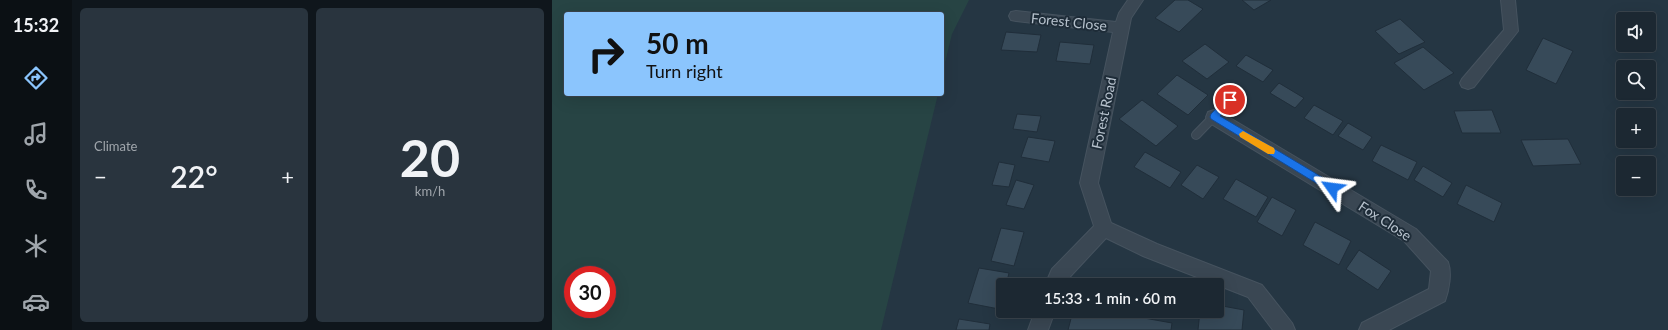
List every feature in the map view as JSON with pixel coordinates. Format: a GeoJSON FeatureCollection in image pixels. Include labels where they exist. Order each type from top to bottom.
{"type":"FeatureCollection","features":[{"type":"Feature","properties":{"kind":"street","name":"Forest Road"},"geometry":{"type":"LineString","coordinates":[[1104,228],[1089,183],[1124,17],[1136,0]]}},
{"type":"Feature","properties":{"kind":"street"},"geometry":{"type":"LineString","coordinates":[[1468,83],[1511,31],[1508,0]]}},
{"type":"Feature","properties":{"kind":"street","name":"Forest Close"},"geometry":{"type":"LineString","coordinates":[[1016,16],[1122,28]]}},
{"type":"Feature","properties":{"kind":"street","name":"Fox Close"},"geometry":{"type":"LineString","coordinates":[[1214,117],[1410,235],[1441,268],[1438,294],[1369,330]]}},
{"type":"Feature","properties":{"kind":"street"},"geometry":{"type":"LineString","coordinates":[[1058,278],[1104,228],[1150,250],[1255,291],[1285,330]]}},
{"type":"Feature","properties":{"kind":"street"},"geometry":{"type":"LineString","coordinates":[[1038,330],[1042,318]]}},
{"type":"Feature","properties":{"kind":"lane"},"geometry":{"type":"LineString","coordinates":[[1196,135],[1230,100]]}},
{"type":"Feature","properties":{"kind":"green space"},"geometry":{"type":"Polygon","coordinates":[[[552,0],[969,0],[952,34],[944,67],[944,12],[564,12],[564,96],[938,96],[881,330],[552,330],[552,0]]]}},
{"type":"Feature","properties":{"kind":"building"},"geometry":{"type":"Polygon","coordinates":[[[1175,0],[1188,0],[1203,9],[1179,32],[1155,18],[1175,0]]]}},
{"type":"Feature","properties":{"kind":"building"},"geometry":{"type":"Polygon","coordinates":[[[1242,0],[1271,0],[1254,10],[1242,0]]]}},
{"type":"Feature","properties":{"kind":"building"},"geometry":{"type":"Polygon","coordinates":[[[1400,19],[1425,42],[1399,54],[1375,31],[1400,19]]]}},
{"type":"Feature","properties":{"kind":"building"},"geometry":{"type":"Polygon","coordinates":[[[1006,32],[1041,35],[1037,52],[1001,50],[1006,32]]]}},
{"type":"Feature","properties":{"kind":"building"},"geometry":{"type":"Polygon","coordinates":[[[1543,38],[1573,51],[1556,84],[1526,70],[1543,38]]]}},
{"type":"Feature","properties":{"kind":"building"},"geometry":{"type":"Polygon","coordinates":[[[1060,42],[1094,45],[1090,64],[1056,61],[1060,42]]]}},
{"type":"Feature","properties":{"kind":"building"},"geometry":{"type":"Polygon","coordinates":[[[1205,44],[1229,62],[1207,79],[1182,61],[1205,44]]]}},
{"type":"Feature","properties":{"kind":"building"},"geometry":{"type":"Polygon","coordinates":[[[1423,47],[1454,73],[1424,90],[1394,63],[1423,47]]]}},
{"type":"Feature","properties":{"kind":"building"},"geometry":{"type":"Polygon","coordinates":[[[1246,55],[1273,70],[1263,82],[1236,66],[1246,55]]]}},
{"type":"Feature","properties":{"kind":"building"},"geometry":{"type":"Polygon","coordinates":[[[1177,75],[1208,95],[1188,115],[1157,94],[1177,75]]]}},
{"type":"Feature","properties":{"kind":"building"},"geometry":{"type":"Polygon","coordinates":[[[1279,83],[1304,98],[1295,108],[1270,93],[1279,83]]]}},
{"type":"Feature","properties":{"kind":"building"},"geometry":{"type":"Polygon","coordinates":[[[1142,100],[1178,126],[1156,146],[1119,119],[1142,100]]]}},
{"type":"Feature","properties":{"kind":"building"},"geometry":{"type":"Polygon","coordinates":[[[1314,105],[1343,121],[1333,135],[1304,118],[1314,105]]]}},
{"type":"Feature","properties":{"kind":"building"},"geometry":{"type":"Polygon","coordinates":[[[1492,110],[1501,133],[1462,133],[1454,111],[1492,110]]]}},
{"type":"Feature","properties":{"kind":"building"},"geometry":{"type":"Polygon","coordinates":[[[1017,114],[1041,116],[1037,132],[1013,129],[1017,114]]]}},
{"type":"Feature","properties":{"kind":"building"},"geometry":{"type":"Polygon","coordinates":[[[1348,123],[1372,137],[1363,150],[1338,136],[1348,123]]]}},
{"type":"Feature","properties":{"kind":"building"},"geometry":{"type":"Polygon","coordinates":[[[1028,137],[1055,141],[1049,162],[1021,157],[1028,137]]]}},
{"type":"Feature","properties":{"kind":"building"},"geometry":{"type":"Polygon","coordinates":[[[1568,139],[1581,164],[1533,166],[1521,140],[1568,139]]]}},
{"type":"Feature","properties":{"kind":"building"},"geometry":{"type":"Polygon","coordinates":[[[1381,145],[1417,162],[1408,180],[1372,161],[1381,145]]]}},
{"type":"Feature","properties":{"kind":"building"},"geometry":{"type":"Polygon","coordinates":[[[1145,152],[1181,172],[1170,188],[1134,167],[1145,152]]]}},
{"type":"Feature","properties":{"kind":"building"},"geometry":{"type":"Polygon","coordinates":[[[999,162],[1015,165],[1009,187],[992,185],[999,162]]]}},
{"type":"Feature","properties":{"kind":"building"},"geometry":{"type":"Polygon","coordinates":[[[1197,165],[1219,177],[1203,199],[1181,185],[1197,165]]]}},
{"type":"Feature","properties":{"kind":"building"},"geometry":{"type":"Polygon","coordinates":[[[1423,166],[1452,183],[1443,197],[1414,180],[1423,166]]]}},
{"type":"Feature","properties":{"kind":"building"},"geometry":{"type":"Polygon","coordinates":[[[1236,179],[1268,197],[1256,217],[1223,199],[1236,179]]]}},
{"type":"Feature","properties":{"kind":"building"},"geometry":{"type":"Polygon","coordinates":[[[1016,180],[1034,185],[1024,209],[1006,205],[1016,180]]]}},
{"type":"Feature","properties":{"kind":"building"},"geometry":{"type":"Polygon","coordinates":[[[1466,185],[1502,203],[1494,222],[1457,204],[1466,185]]]}},
{"type":"Feature","properties":{"kind":"building"},"geometry":{"type":"Polygon","coordinates":[[[1272,197],[1296,210],[1282,236],[1257,222],[1272,197]]]}},
{"type":"Feature","properties":{"kind":"building"},"geometry":{"type":"Polygon","coordinates":[[[1315,222],[1351,241],[1339,265],[1303,245],[1315,222]]]}},
{"type":"Feature","properties":{"kind":"building"},"geometry":{"type":"Polygon","coordinates":[[[1001,228],[1024,232],[1014,266],[991,261],[1001,228]]]}},
{"type":"Feature","properties":{"kind":"building"},"geometry":{"type":"Polygon","coordinates":[[[1359,250],[1391,271],[1378,290],[1346,269],[1359,250]]]}},
{"type":"Feature","properties":{"kind":"building"},"geometry":{"type":"Polygon","coordinates":[[[979,268],[1009,273],[1008,278],[996,278],[996,308],[968,303],[979,268]]]}},
{"type":"Feature","properties":{"kind":"building"},"geometry":{"type":"Polygon","coordinates":[[[1224,306],[1244,310],[1242,330],[1198,330],[1199,318],[1224,318],[1224,306]]]}},
{"type":"Feature","properties":{"kind":"building"},"geometry":{"type":"Polygon","coordinates":[[[1071,318],[1144,318],[1172,323],[1171,330],[1068,330],[1071,318]]]}},
{"type":"Feature","properties":{"kind":"building"},"geometry":{"type":"Polygon","coordinates":[[[959,319],[990,324],[989,330],[956,330],[959,319]]]}},
{"type":"Feature","properties":{"kind":"slow traffic"},"geometry":{"type":"LineString","coordinates":[[1243,134],[1271,151]]}},
{"type":"Feature","properties":{"kind":"route"},"geometry":{"type":"LineString","coordinates":[[1230,100],[1214,117],[1332,188]]}}]}
